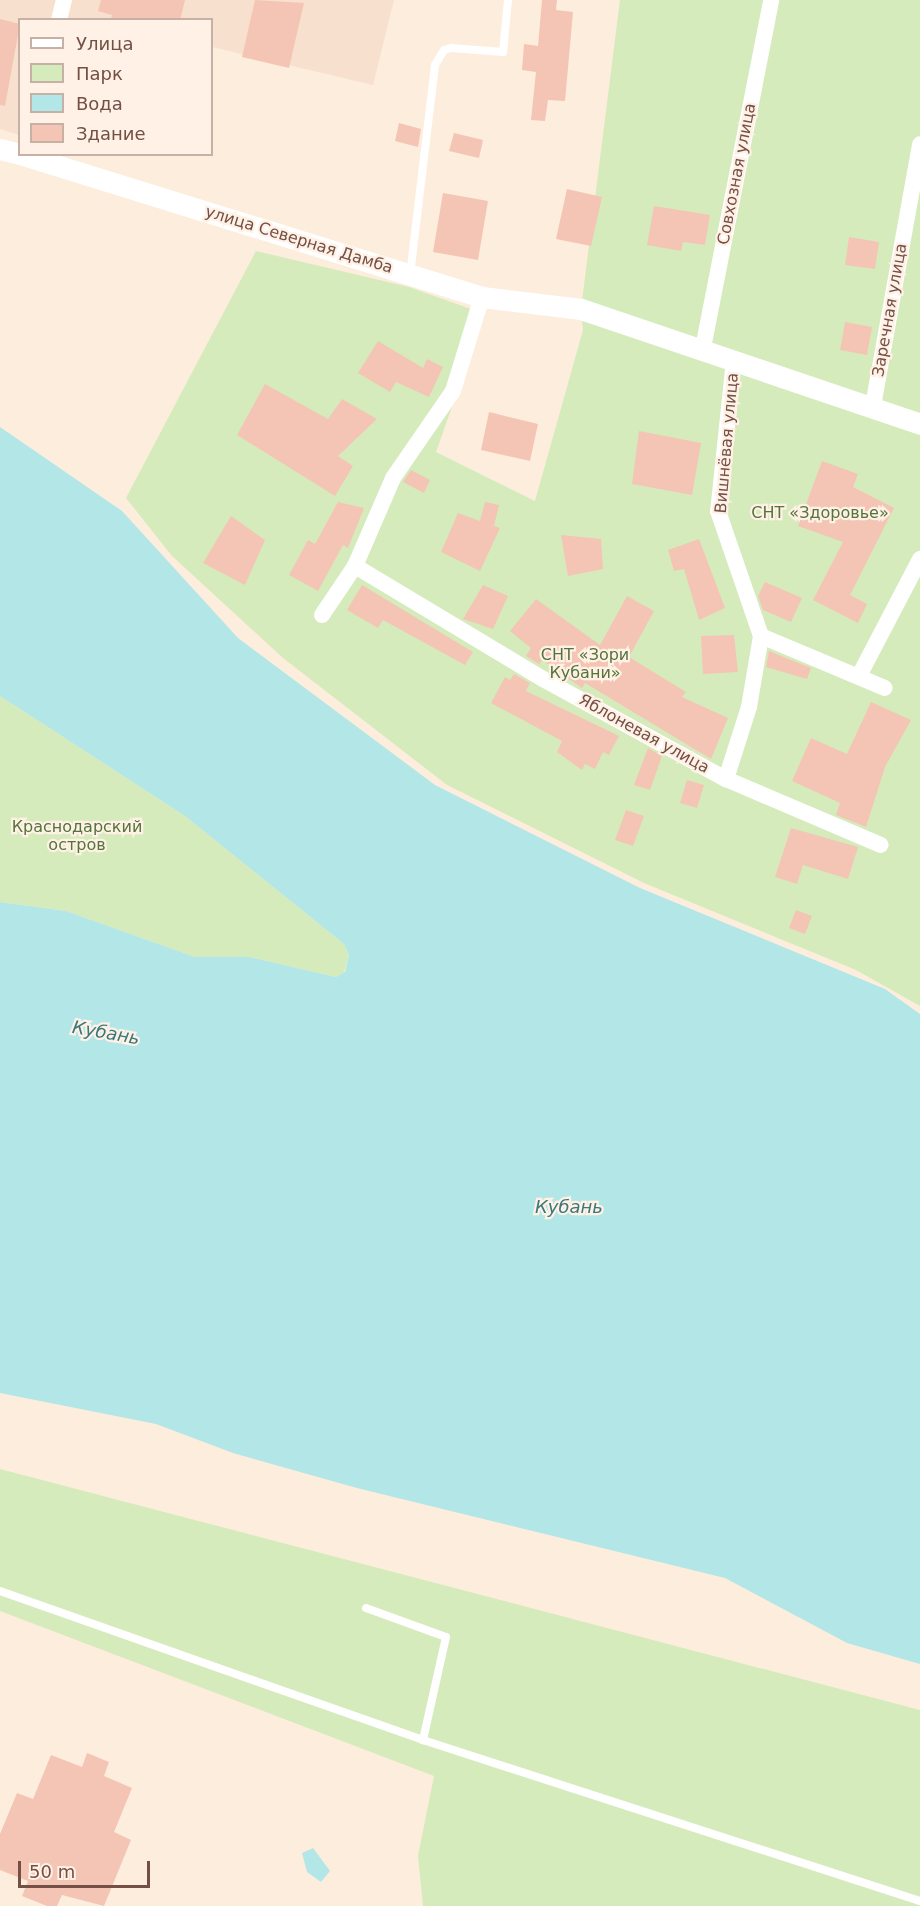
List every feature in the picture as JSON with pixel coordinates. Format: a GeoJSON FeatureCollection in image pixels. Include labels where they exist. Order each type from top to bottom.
{"type":"FeatureCollection","features":[{"type":"Feature","properties":{"kind":"street"},"geometry":{"type":"LineString","coordinates":[[60,18],[64,0]]}},
{"type":"Feature","properties":{"kind":"street","name":"Совхозная улица"},"geometry":{"type":"LineString","coordinates":[[703,348],[771,0]]}},
{"type":"Feature","properties":{"kind":"street","name":"Заречная улица"},"geometry":{"type":"LineString","coordinates":[[873,406],[920,144]]}},
{"type":"Feature","properties":{"kind":"street","name":"улица Северная Дамба"},"geometry":{"type":"LineString","coordinates":[[0,149],[18,154]]}},
{"type":"Feature","properties":{"kind":"street","name":"улица Северная Дамба"},"geometry":{"type":"LineString","coordinates":[[27,156],[482,297],[581,309],[703,348],[920,424]]}},
{"type":"Feature","properties":{"kind":"street"},"geometry":{"type":"LineString","coordinates":[[322,615],[355,566],[393,478],[453,391],[482,297]]}},
{"type":"Feature","properties":{"kind":"street","name":"Вишнёвая улица"},"geometry":{"type":"LineString","coordinates":[[734,360],[718,511],[761,636]]}},
{"type":"Feature","properties":{"kind":"street"},"geometry":{"type":"LineString","coordinates":[[860,674],[920,559]]}},
{"type":"Feature","properties":{"kind":"street","name":"Яблоневая улица"},"geometry":{"type":"LineString","coordinates":[[355,566],[543,679],[726,779],[881,845]]}},
{"type":"Feature","properties":{"kind":"street"},"geometry":{"type":"LineString","coordinates":[[726,779],[749,707],[761,636],[860,674],[885,688]]}},
{"type":"Feature","properties":{"kind":"lane"},"geometry":{"type":"LineString","coordinates":[[410,275],[435,65],[444,50],[451,48],[503,52],[508,0]]}},
{"type":"Feature","properties":{"kind":"lane"},"geometry":{"type":"LineString","coordinates":[[0,1591],[423,1740],[920,1901]]}},
{"type":"Feature","properties":{"kind":"lane"},"geometry":{"type":"LineString","coordinates":[[366,1608],[446,1637],[423,1740]]}},
{"type":"Feature","properties":{"kind":"shaded area"},"geometry":{"type":"Polygon","coordinates":[[[0,0],[394,0],[373,85],[213,47],[213,18],[18,18],[18,135],[0,129],[0,0]]]}},
{"type":"Feature","properties":{"kind":"green space","name":"СНТ «Зори Кубани»"},"geometry":{"type":"Polygon","coordinates":[[[620,0],[920,0],[920,1006],[856,970],[644,883],[447,785],[283,658],[172,556],[126,498],[256,251],[409,287],[485,314],[436,452],[535,501],[583,330],[581,309],[620,0]]]}},
{"type":"Feature","properties":{"kind":"green space","name":"Краснодарский остров"},"geometry":{"type":"Polygon","coordinates":[[[0,696],[185,816],[344,944],[349,955],[344,973],[336,977],[250,957],[195,957],[66,911],[0,902],[0,696]]]}},
{"type":"Feature","properties":{"kind":"green space"},"geometry":{"type":"Polygon","coordinates":[[[0,1469],[920,1710],[920,1906],[423,1906],[418,1856],[434,1776],[0,1611],[0,1469]]]}},
{"type":"Feature","properties":{"kind":"water","name":"Кубань"},"geometry":{"type":"Polygon","coordinates":[[[0,427],[122,511],[238,638],[435,785],[640,888],[885,989],[920,1014],[920,1664],[847,1643],[725,1578],[357,1488],[233,1453],[156,1424],[0,1393],[0,902],[66,911],[195,957],[250,957],[336,977],[345,972],[349,955],[344,944],[185,816],[0,696],[0,427]]]}},
{"type":"Feature","properties":{"kind":"water"},"geometry":{"type":"Polygon","coordinates":[[[313,1848],[330,1871],[321,1882],[307,1872],[302,1853],[313,1848]]]}},
{"type":"Feature","properties":{"kind":"building"},"geometry":{"type":"Polygon","coordinates":[[[101,0],[185,0],[180,18],[111,18],[112,15],[98,11],[101,0]]]}},
{"type":"Feature","properties":{"kind":"building"},"geometry":{"type":"Polygon","coordinates":[[[255,0],[304,3],[289,68],[242,57],[255,0]]]}},
{"type":"Feature","properties":{"kind":"building"},"geometry":{"type":"Polygon","coordinates":[[[542,0],[557,0],[556,10],[573,12],[565,101],[548,100],[545,121],[531,120],[536,72],[522,70],[524,44],[538,46],[542,0]]]}},
{"type":"Feature","properties":{"kind":"building"},"geometry":{"type":"Polygon","coordinates":[[[0,19],[18,24],[18,35],[5,106],[0,105],[0,19]]]}},
{"type":"Feature","properties":{"kind":"building"},"geometry":{"type":"Polygon","coordinates":[[[399,123],[421,129],[418,147],[395,141],[399,123]]]}},
{"type":"Feature","properties":{"kind":"building"},"geometry":{"type":"Polygon","coordinates":[[[454,133],[483,140],[479,158],[449,151],[454,133]]]}},
{"type":"Feature","properties":{"kind":"building"},"geometry":{"type":"Polygon","coordinates":[[[567,189],[602,197],[591,246],[556,239],[567,189]]]}},
{"type":"Feature","properties":{"kind":"building"},"geometry":{"type":"Polygon","coordinates":[[[443,193],[488,201],[478,260],[433,252],[443,193]]]}},
{"type":"Feature","properties":{"kind":"building"},"geometry":{"type":"Polygon","coordinates":[[[654,206],[710,215],[705,245],[683,242],[681,251],[647,245],[654,206]]]}},
{"type":"Feature","properties":{"kind":"building"},"geometry":{"type":"Polygon","coordinates":[[[849,237],[879,242],[875,269],[845,265],[849,237]]]}},
{"type":"Feature","properties":{"kind":"building"},"geometry":{"type":"Polygon","coordinates":[[[845,322],[872,327],[867,355],[840,350],[845,322]]]}},
{"type":"Feature","properties":{"kind":"building"},"geometry":{"type":"Polygon","coordinates":[[[378,341],[423,368],[427,359],[443,367],[429,397],[396,382],[390,392],[358,373],[378,341]]]}},
{"type":"Feature","properties":{"kind":"building"},"geometry":{"type":"Polygon","coordinates":[[[265,384],[328,419],[342,399],[377,419],[338,456],[353,466],[335,496],[237,435],[265,384]]]}},
{"type":"Feature","properties":{"kind":"building"},"geometry":{"type":"Polygon","coordinates":[[[489,412],[538,424],[530,461],[481,450],[489,412]]]}},
{"type":"Feature","properties":{"kind":"building"},"geometry":{"type":"Polygon","coordinates":[[[639,431],[701,443],[692,495],[632,484],[639,431]]]}},
{"type":"Feature","properties":{"kind":"building"},"geometry":{"type":"Polygon","coordinates":[[[822,461],[858,474],[853,487],[894,508],[850,595],[867,604],[858,623],[813,600],[843,542],[798,526],[822,461]]]}},
{"type":"Feature","properties":{"kind":"building"},"geometry":{"type":"Polygon","coordinates":[[[411,470],[430,480],[424,493],[403,482],[411,470]]]}},
{"type":"Feature","properties":{"kind":"building"},"geometry":{"type":"Polygon","coordinates":[[[338,502],[364,508],[348,548],[343,545],[318,591],[289,575],[308,540],[315,544],[338,502]]]}},
{"type":"Feature","properties":{"kind":"building"},"geometry":{"type":"Polygon","coordinates":[[[485,502],[499,505],[494,526],[500,528],[480,571],[441,552],[458,513],[480,521],[485,502]]]}},
{"type":"Feature","properties":{"kind":"building"},"geometry":{"type":"Polygon","coordinates":[[[231,516],[265,540],[245,585],[203,563],[231,516]]]}},
{"type":"Feature","properties":{"kind":"building"},"geometry":{"type":"Polygon","coordinates":[[[561,535],[601,539],[603,569],[568,576],[561,535]]]}},
{"type":"Feature","properties":{"kind":"building"},"geometry":{"type":"Polygon","coordinates":[[[699,539],[725,608],[699,620],[684,569],[674,571],[668,550],[699,539]]]}},
{"type":"Feature","properties":{"kind":"building"},"geometry":{"type":"Polygon","coordinates":[[[765,582],[802,598],[791,622],[763,610],[758,596],[765,582]]]}},
{"type":"Feature","properties":{"kind":"building"},"geometry":{"type":"Polygon","coordinates":[[[362,585],[473,652],[465,665],[383,620],[378,628],[347,610],[362,585]]]}},
{"type":"Feature","properties":{"kind":"building"},"geometry":{"type":"Polygon","coordinates":[[[483,585],[508,596],[493,629],[463,619],[483,585]]]}},
{"type":"Feature","properties":{"kind":"building"},"geometry":{"type":"Polygon","coordinates":[[[627,596],[654,611],[629,657],[686,692],[682,697],[728,718],[711,759],[585,683],[582,688],[542,660],[539,664],[526,656],[531,648],[510,631],[536,599],[600,645],[627,596]]]}},
{"type":"Feature","properties":{"kind":"building"},"geometry":{"type":"Polygon","coordinates":[[[734,635],[738,672],[703,674],[701,636],[734,635]]]}},
{"type":"Feature","properties":{"kind":"building"},"geometry":{"type":"Polygon","coordinates":[[[769,651],[811,668],[807,679],[766,667],[769,651]]]}},
{"type":"Feature","properties":{"kind":"building"},"geometry":{"type":"Polygon","coordinates":[[[514,674],[530,683],[526,691],[619,736],[609,755],[603,752],[595,769],[585,764],[582,770],[557,752],[562,741],[491,703],[505,677],[510,680],[514,674]]]}},
{"type":"Feature","properties":{"kind":"building"},"geometry":{"type":"Polygon","coordinates":[[[871,702],[911,720],[885,767],[866,827],[836,815],[840,803],[792,781],[811,738],[847,754],[871,702]]]}},
{"type":"Feature","properties":{"kind":"building"},"geometry":{"type":"Polygon","coordinates":[[[648,748],[662,756],[650,790],[634,785],[648,748]]]}},
{"type":"Feature","properties":{"kind":"building"},"geometry":{"type":"Polygon","coordinates":[[[687,780],[704,785],[697,808],[680,803],[687,780]]]}},
{"type":"Feature","properties":{"kind":"building"},"geometry":{"type":"Polygon","coordinates":[[[626,810],[644,816],[633,846],[615,840],[626,810]]]}},
{"type":"Feature","properties":{"kind":"building"},"geometry":{"type":"Polygon","coordinates":[[[791,828],[858,847],[848,879],[803,865],[797,884],[775,877],[791,828]]]}},
{"type":"Feature","properties":{"kind":"building"},"geometry":{"type":"Polygon","coordinates":[[[796,910],[812,916],[805,934],[789,928],[796,910]]]}},
{"type":"Feature","properties":{"kind":"building"},"geometry":{"type":"Polygon","coordinates":[[[87,1753],[109,1762],[104,1776],[132,1788],[114,1832],[131,1840],[104,1906],[62,1895],[57,1906],[47,1906],[22,1896],[28,1881],[0,1870],[0,1834],[17,1793],[33,1799],[51,1755],[82,1767],[87,1753]]]}},
{"type":"Feature","properties":{"kind":"park label","name":"СНТ «Здоровье»"},"geometry":{"type":"Point","coordinates":[820,513]}}]}
